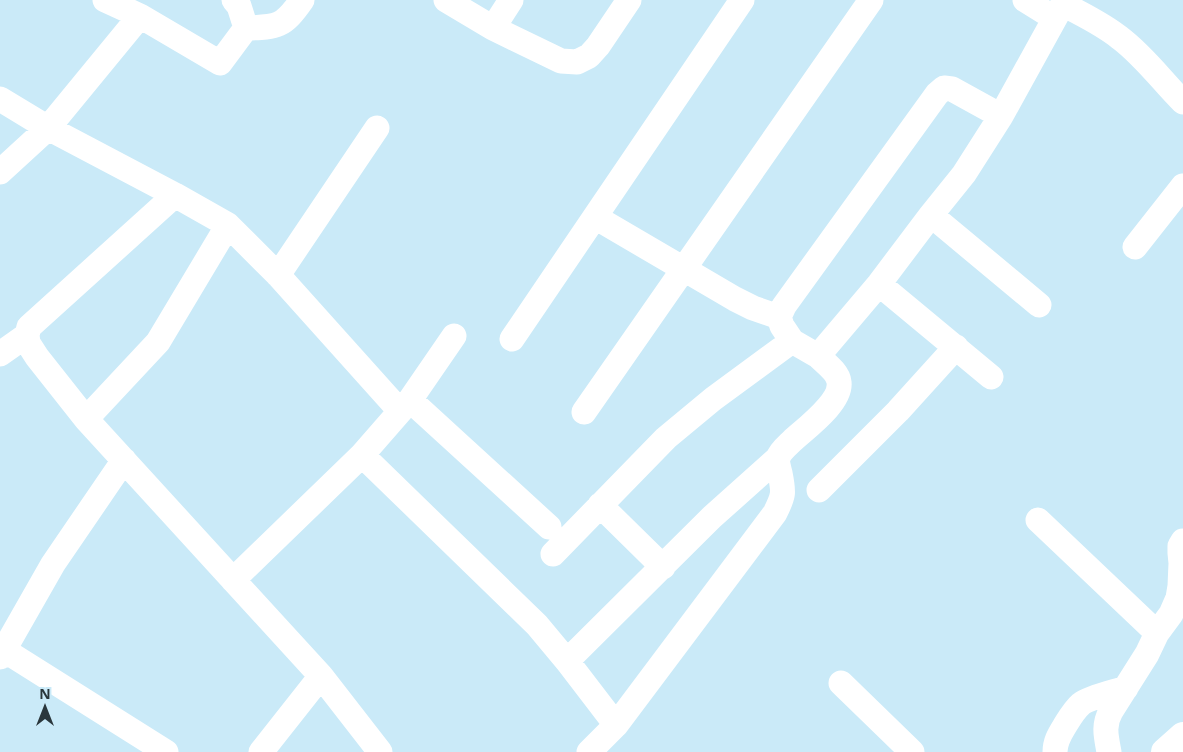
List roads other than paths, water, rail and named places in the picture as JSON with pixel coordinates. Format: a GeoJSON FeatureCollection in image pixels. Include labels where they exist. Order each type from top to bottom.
{"type":"FeatureCollection","features":[{"type":"Feature","properties":{"kind":"main road"},"geometry":{"type":"LineString","coordinates":[[1165,752],[1183,736]]}},
{"type":"Feature","properties":{"kind":"street"},"geometry":{"type":"LineString","coordinates":[[106,0],[140,16],[220,63],[246,28]]}},
{"type":"Feature","properties":{"kind":"street"},"geometry":{"type":"LineString","coordinates":[[234,0],[239,6],[246,28]]}},
{"type":"Feature","properties":{"kind":"street"},"geometry":{"type":"LineString","coordinates":[[246,28],[270,28],[282,23],[291,16],[302,0]]}},
{"type":"Feature","properties":{"kind":"street"},"geometry":{"type":"LineString","coordinates":[[446,0],[493,28],[561,61],[576,62],[589,56],[598,46],[629,0]]}},
{"type":"Feature","properties":{"kind":"street"},"geometry":{"type":"LineString","coordinates":[[493,28],[511,0]]}},
{"type":"Feature","properties":{"kind":"street"},"geometry":{"type":"LineString","coordinates":[[512,339],[742,0]]}},
{"type":"Feature","properties":{"kind":"street"},"geometry":{"type":"LineString","coordinates":[[584,412],[871,0]]}},
{"type":"Feature","properties":{"kind":"street"},"geometry":{"type":"LineString","coordinates":[[1025,0],[1061,8],[1104,26],[1142,57],[1183,102]]}},
{"type":"Feature","properties":{"kind":"street"},"geometry":{"type":"LineString","coordinates":[[818,356],[879,284],[964,174],[1001,116],[1061,8]]}},
{"type":"Feature","properties":{"kind":"street"},"geometry":{"type":"LineString","coordinates":[[0,172],[48,128],[140,16]]}},
{"type":"Feature","properties":{"kind":"street"},"geometry":{"type":"LineString","coordinates":[[567,661],[712,517],[778,458],[786,446],[830,407],[840,383],[836,374],[818,356],[792,341],[782,326],[780,317],[784,306],[937,94],[944,88],[952,89],[1001,116]]}},
{"type":"Feature","properties":{"kind":"street"},"geometry":{"type":"LineString","coordinates":[[0,98],[48,128],[228,225],[405,405],[549,527]]}},
{"type":"Feature","properties":{"kind":"street"},"geometry":{"type":"LineString","coordinates":[[278,275],[377,128]]}},
{"type":"Feature","properties":{"kind":"street"},"geometry":{"type":"LineString","coordinates":[[1135,247],[1183,186]]}},
{"type":"Feature","properties":{"kind":"street"},"geometry":{"type":"LineString","coordinates":[[175,195],[29,326],[28,343],[36,356],[86,419],[320,676],[380,752]]}},
{"type":"Feature","properties":{"kind":"street"},"geometry":{"type":"LineString","coordinates":[[931,215],[1039,305]]}},
{"type":"Feature","properties":{"kind":"street"},"geometry":{"type":"LineString","coordinates":[[595,217],[735,300],[780,317]]}},
{"type":"Feature","properties":{"kind":"street"},"geometry":{"type":"LineString","coordinates":[[86,419],[158,342],[228,225]]}},
{"type":"Feature","properties":{"kind":"street"},"geometry":{"type":"LineString","coordinates":[[879,284],[991,377]]}},
{"type":"Feature","properties":{"kind":"street"},"geometry":{"type":"LineString","coordinates":[[0,354],[27,335]]}},
{"type":"Feature","properties":{"kind":"street"},"geometry":{"type":"LineString","coordinates":[[233,580],[362,455],[405,405],[454,336]]}},
{"type":"Feature","properties":{"kind":"street"},"geometry":{"type":"LineString","coordinates":[[553,554],[666,438],[713,398],[792,341]]}},
{"type":"Feature","properties":{"kind":"street"},"geometry":{"type":"LineString","coordinates":[[819,490],[898,411],[956,347]]}},
{"type":"Feature","properties":{"kind":"street"},"geometry":{"type":"LineString","coordinates":[[362,455],[538,625],[616,725]]}},
{"type":"Feature","properties":{"kind":"street"},"geometry":{"type":"LineString","coordinates":[[589,752],[616,725],[775,513],[782,499],[783,486],[778,458]]}},
{"type":"Feature","properties":{"kind":"street"},"geometry":{"type":"LineString","coordinates":[[124,460],[53,564],[2,654],[166,752]]}},
{"type":"Feature","properties":{"kind":"street"},"geometry":{"type":"LineString","coordinates":[[600,505],[663,567]]}},
{"type":"Feature","properties":{"kind":"street"},"geometry":{"type":"LineString","coordinates":[[1038,520],[1157,634]]}},
{"type":"Feature","properties":{"kind":"street"},"geometry":{"type":"LineString","coordinates":[[1109,752],[1106,720],[1171,614],[1178,598],[1181,570],[1180,546],[1183,541]]}},
{"type":"Feature","properties":{"kind":"street"},"geometry":{"type":"LineString","coordinates":[[261,752],[320,676]]}},
{"type":"Feature","properties":{"kind":"street"},"geometry":{"type":"LineString","coordinates":[[841,683],[912,752]]}},
{"type":"Feature","properties":{"kind":"street"},"geometry":{"type":"LineString","coordinates":[[1055,752],[1055,745],[1060,733],[1081,704],[1126,688]]}}]}
